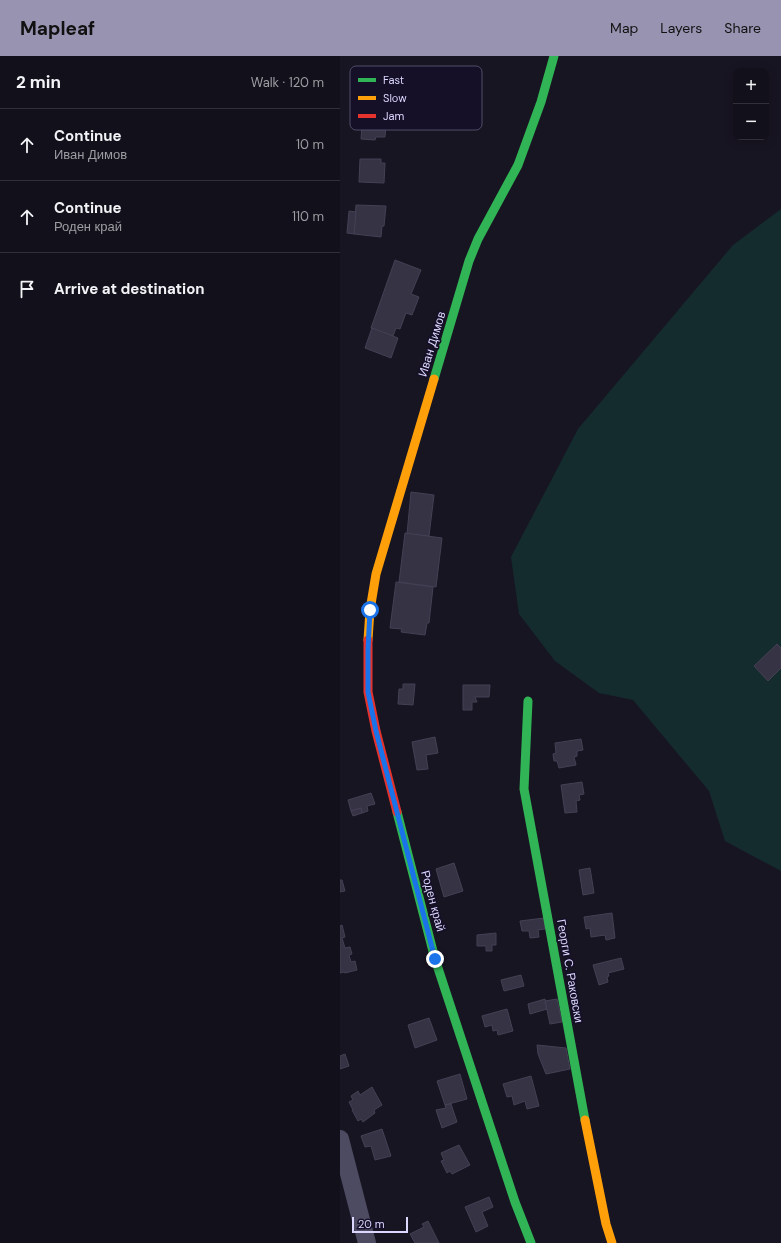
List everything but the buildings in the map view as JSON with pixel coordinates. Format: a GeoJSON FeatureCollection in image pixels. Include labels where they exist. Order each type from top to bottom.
{"type":"FeatureCollection","features":[{"type":"Feature","properties":{"kind":"street","name":"Иван Димов"},"geometry":{"type":"LineString","coordinates":[[368,650],[370,610],[376,574],[469,261],[478,239],[518,165],[541,102],[554,56]]}},
{"type":"Feature","properties":{"kind":"street","name":"Роден край"},"geometry":{"type":"LineString","coordinates":[[368,650],[368,692],[376,731],[435,959],[531,1243]]}},
{"type":"Feature","properties":{"kind":"street","name":"Георги С. Раковски"},"geometry":{"type":"LineString","coordinates":[[528,701],[524,789],[591,1152],[606,1224],[612,1243]]}},
{"type":"Feature","properties":{"kind":"street"},"geometry":{"type":"LineString","coordinates":[[340,1139],[367,1243]]}},
{"type":"Feature","properties":{"kind":"green space"},"geometry":{"type":"Polygon","coordinates":[[[781,209],[781,871],[725,841],[709,791],[633,700],[599,693],[555,661],[519,614],[511,557],[578,429],[733,245],[781,209]]]}},
{"type":"Feature","properties":{"kind":"traffic: fast"},"geometry":{"type":"LineString","coordinates":[[434,379],[469,261],[478,239],[518,165],[541,102],[554,56]]}},
{"type":"Feature","properties":{"kind":"traffic: fast"},"geometry":{"type":"LineString","coordinates":[[528,701],[524,789],[585,1120]]}},
{"type":"Feature","properties":{"kind":"traffic: fast"},"geometry":{"type":"LineString","coordinates":[[397,812],[435,959],[515,1202],[531,1243]]}},
{"type":"Feature","properties":{"kind":"traffic: slow"},"geometry":{"type":"LineString","coordinates":[[368,640],[370,610],[376,574],[434,379]]}},
{"type":"Feature","properties":{"kind":"traffic: slow"},"geometry":{"type":"LineString","coordinates":[[585,1120],[606,1224],[612,1243]]}},
{"type":"Feature","properties":{"kind":"traffic: jam"},"geometry":{"type":"LineString","coordinates":[[368,640],[368,692],[376,731],[397,812]]}},
{"type":"Feature","properties":{"kind":"route"},"geometry":{"type":"LineString","coordinates":[[370,610],[368,692],[376,731],[435,959]]}}]}
